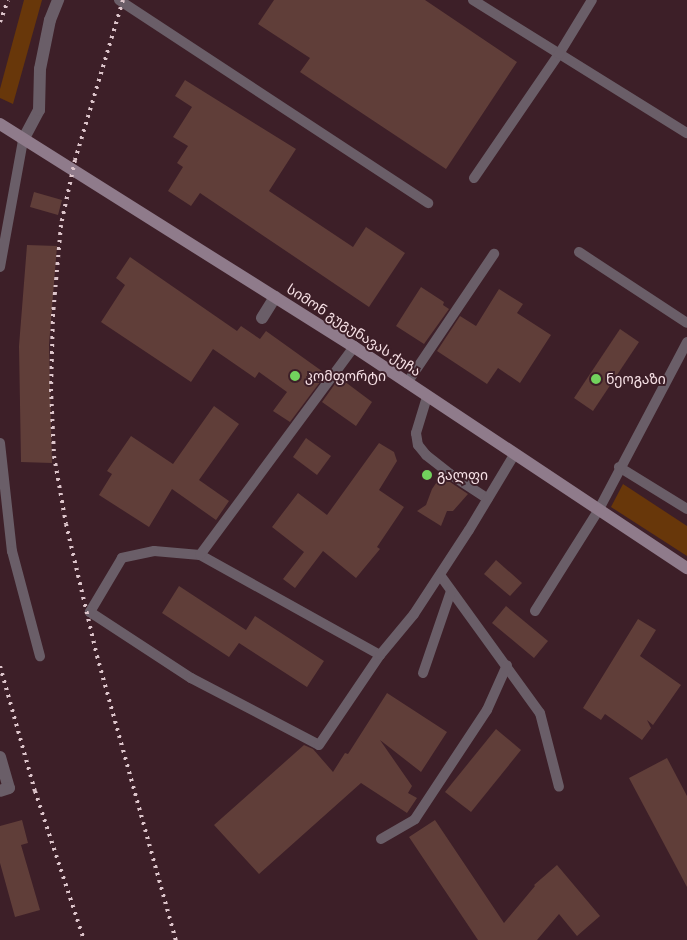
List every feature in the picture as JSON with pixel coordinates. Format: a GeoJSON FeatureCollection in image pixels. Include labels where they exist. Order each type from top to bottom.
{"type":"FeatureCollection","features":[{"type":"Feature","properties":{"kind":"main road","name":"სიმონ გუგუნავას ქუჩა"},"geometry":{"type":"LineString","coordinates":[[0,124],[354,347],[598,511],[687,568]]}},
{"type":"Feature","properties":{"kind":"street"},"geometry":{"type":"LineString","coordinates":[[23,140],[39,110],[40,69],[50,20],[58,0]]}},
{"type":"Feature","properties":{"kind":"street"},"geometry":{"type":"LineString","coordinates":[[262,318],[275,297]]}},
{"type":"Feature","properties":{"kind":"street"},"geometry":{"type":"LineString","coordinates":[[0,757],[9,788],[0,791]]}},
{"type":"Feature","properties":{"kind":"lane"},"geometry":{"type":"LineString","coordinates":[[119,0],[428,203]]}},
{"type":"Feature","properties":{"kind":"lane"},"geometry":{"type":"LineString","coordinates":[[473,0],[687,133]]}},
{"type":"Feature","properties":{"kind":"lane"},"geometry":{"type":"LineString","coordinates":[[474,178],[559,54],[592,0]]}},
{"type":"Feature","properties":{"kind":"lane"},"geometry":{"type":"LineString","coordinates":[[0,267],[23,140]]}},
{"type":"Feature","properties":{"kind":"lane"},"geometry":{"type":"LineString","coordinates":[[579,252],[687,323]]}},
{"type":"Feature","properties":{"kind":"lane"},"geometry":{"type":"LineString","coordinates":[[407,383],[494,254]]}},
{"type":"Feature","properties":{"kind":"lane"},"geometry":{"type":"LineString","coordinates":[[535,611],[598,511],[619,467],[687,342]]}},
{"type":"Feature","properties":{"kind":"lane"},"geometry":{"type":"LineString","coordinates":[[200,555],[354,347]]}},
{"type":"Feature","properties":{"kind":"lane"},"geometry":{"type":"LineString","coordinates":[[427,397],[416,433],[418,445],[426,455],[450,474],[488,499]]}},
{"type":"Feature","properties":{"kind":"lane"},"geometry":{"type":"LineString","coordinates":[[0,443],[12,551],[40,656]]}},
{"type":"Feature","properties":{"kind":"lane"},"geometry":{"type":"LineString","coordinates":[[380,655],[200,555],[154,551],[122,558],[90,612],[191,678],[319,745],[380,655],[414,614],[514,455]]}},
{"type":"Feature","properties":{"kind":"lane"},"geometry":{"type":"LineString","coordinates":[[619,467],[687,509]]}},
{"type":"Feature","properties":{"kind":"lane"},"geometry":{"type":"LineString","coordinates":[[440,575],[540,713],[559,787]]}},
{"type":"Feature","properties":{"kind":"lane"},"geometry":{"type":"LineString","coordinates":[[424,673],[451,590]]}},
{"type":"Feature","properties":{"kind":"lane"},"geometry":{"type":"LineString","coordinates":[[381,839],[415,819],[488,710],[507,665]]}},
{"type":"Feature","properties":{"kind":"shaded area"},"geometry":{"type":"Polygon","coordinates":[[[24,0],[42,0],[13,104],[0,98],[0,89],[24,0]]]}},
{"type":"Feature","properties":{"kind":"shaded area"},"geometry":{"type":"Polygon","coordinates":[[[623,484],[687,526],[687,556],[611,507],[623,484]]]}},
{"type":"Feature","properties":{"kind":"building"},"geometry":{"type":"Polygon","coordinates":[[[274,0],[425,0],[517,62],[446,169],[300,72],[310,58],[258,24],[274,0]]]}},
{"type":"Feature","properties":{"kind":"building"},"geometry":{"type":"Polygon","coordinates":[[[185,80],[296,149],[269,191],[353,247],[366,227],[405,253],[369,307],[200,193],[191,206],[168,191],[183,167],[177,163],[188,146],[173,137],[192,107],[175,96],[185,80]]]}},
{"type":"Feature","properties":{"kind":"building"},"geometry":{"type":"Polygon","coordinates":[[[34,192],[62,200],[58,215],[30,207],[34,192]]]}},
{"type":"Feature","properties":{"kind":"building"},"geometry":{"type":"Polygon","coordinates":[[[27,245],[57,246],[49,345],[52,463],[21,462],[19,346],[27,245]]]}},
{"type":"Feature","properties":{"kind":"building"},"geometry":{"type":"Polygon","coordinates":[[[130,257],[237,331],[241,326],[260,339],[266,331],[326,374],[290,422],[273,411],[287,392],[259,372],[255,378],[213,349],[191,382],[101,322],[125,285],[116,278],[130,257]]]}},
{"type":"Feature","properties":{"kind":"building"},"geometry":{"type":"Polygon","coordinates":[[[421,287],[444,302],[443,305],[449,309],[424,344],[396,326],[421,287]]]}},
{"type":"Feature","properties":{"kind":"building"},"geometry":{"type":"Polygon","coordinates":[[[499,289],[523,304],[517,313],[551,335],[520,383],[498,368],[487,384],[437,351],[460,316],[476,326],[499,289]]]}},
{"type":"Feature","properties":{"kind":"building"},"geometry":{"type":"Polygon","coordinates":[[[620,329],[639,342],[593,411],[574,398],[620,329]]]}},
{"type":"Feature","properties":{"kind":"building"},"geometry":{"type":"Polygon","coordinates":[[[337,381],[342,385],[344,381],[372,402],[356,426],[322,402],[337,381]]]}},
{"type":"Feature","properties":{"kind":"building"},"geometry":{"type":"Polygon","coordinates":[[[214,406],[239,424],[199,480],[229,501],[216,520],[172,489],[149,527],[99,495],[112,474],[107,471],[131,436],[173,464],[214,406]]]}},
{"type":"Feature","properties":{"kind":"building"},"geometry":{"type":"Polygon","coordinates":[[[306,438],[331,456],[317,475],[293,457],[306,438]]]}},
{"type":"Feature","properties":{"kind":"building"},"geometry":{"type":"Polygon","coordinates":[[[379,443],[394,452],[397,461],[379,490],[404,507],[377,547],[380,549],[356,578],[323,551],[295,588],[283,579],[304,552],[272,527],[298,493],[327,515],[379,443]]]}},
{"type":"Feature","properties":{"kind":"building"},"geometry":{"type":"Polygon","coordinates":[[[441,476],[468,494],[453,511],[447,511],[441,526],[417,511],[426,505],[432,489],[441,476]]]}},
{"type":"Feature","properties":{"kind":"building"},"geometry":{"type":"Polygon","coordinates":[[[496,560],[522,583],[510,596],[484,574],[496,560]]]}},
{"type":"Feature","properties":{"kind":"building"},"geometry":{"type":"Polygon","coordinates":[[[179,586],[246,630],[255,616],[324,661],[307,687],[239,643],[229,657],[162,613],[179,586]]]}},
{"type":"Feature","properties":{"kind":"building"},"geometry":{"type":"Polygon","coordinates":[[[506,606],[548,641],[534,658],[492,623],[506,606]]]}},
{"type":"Feature","properties":{"kind":"building"},"geometry":{"type":"Polygon","coordinates":[[[638,619],[656,630],[640,656],[681,685],[653,725],[647,720],[651,728],[642,740],[605,714],[601,720],[583,708],[638,619]]]}},
{"type":"Feature","properties":{"kind":"building"},"geometry":{"type":"Polygon","coordinates":[[[387,693],[447,732],[421,772],[380,740],[412,786],[408,793],[417,798],[407,813],[361,783],[259,874],[214,825],[304,745],[313,749],[333,772],[345,753],[348,754],[387,693]]]}},
{"type":"Feature","properties":{"kind":"building"},"geometry":{"type":"Polygon","coordinates":[[[496,729],[521,750],[471,812],[445,792],[496,729]]]}},
{"type":"Feature","properties":{"kind":"building"},"geometry":{"type":"Polygon","coordinates":[[[667,758],[687,796],[687,887],[629,778],[667,758]]]}},
{"type":"Feature","properties":{"kind":"building"},"geometry":{"type":"Polygon","coordinates":[[[22,820],[28,843],[21,845],[40,910],[15,917],[0,863],[0,826],[22,820]]]}},
{"type":"Feature","properties":{"kind":"building"},"geometry":{"type":"Polygon","coordinates":[[[435,820],[504,923],[534,885],[557,865],[600,916],[577,936],[559,914],[537,940],[478,940],[409,837],[435,820]]]}},
{"type":"Feature","properties":{"kind":"railway"},"geometry":{"type":"LineString","coordinates":[[0,22],[8,0]]}},
{"type":"Feature","properties":{"kind":"railway"},"geometry":{"type":"LineString","coordinates":[[123,0],[75,160],[61,225],[53,314],[51,389],[54,456],[66,524],[97,656],[176,940]]}},
{"type":"Feature","properties":{"kind":"railway"},"geometry":{"type":"LineString","coordinates":[[0,666],[35,791],[84,940]]}},
{"type":"Feature","properties":{"kind":"place","name":"კომფორტი"},"geometry":{"type":"Point","coordinates":[295,376]}},
{"type":"Feature","properties":{"kind":"place","name":"ნეოგაზი"},"geometry":{"type":"Point","coordinates":[596,379]}},
{"type":"Feature","properties":{"kind":"place","name":"გალფი"},"geometry":{"type":"Point","coordinates":[427,475]}}]}
